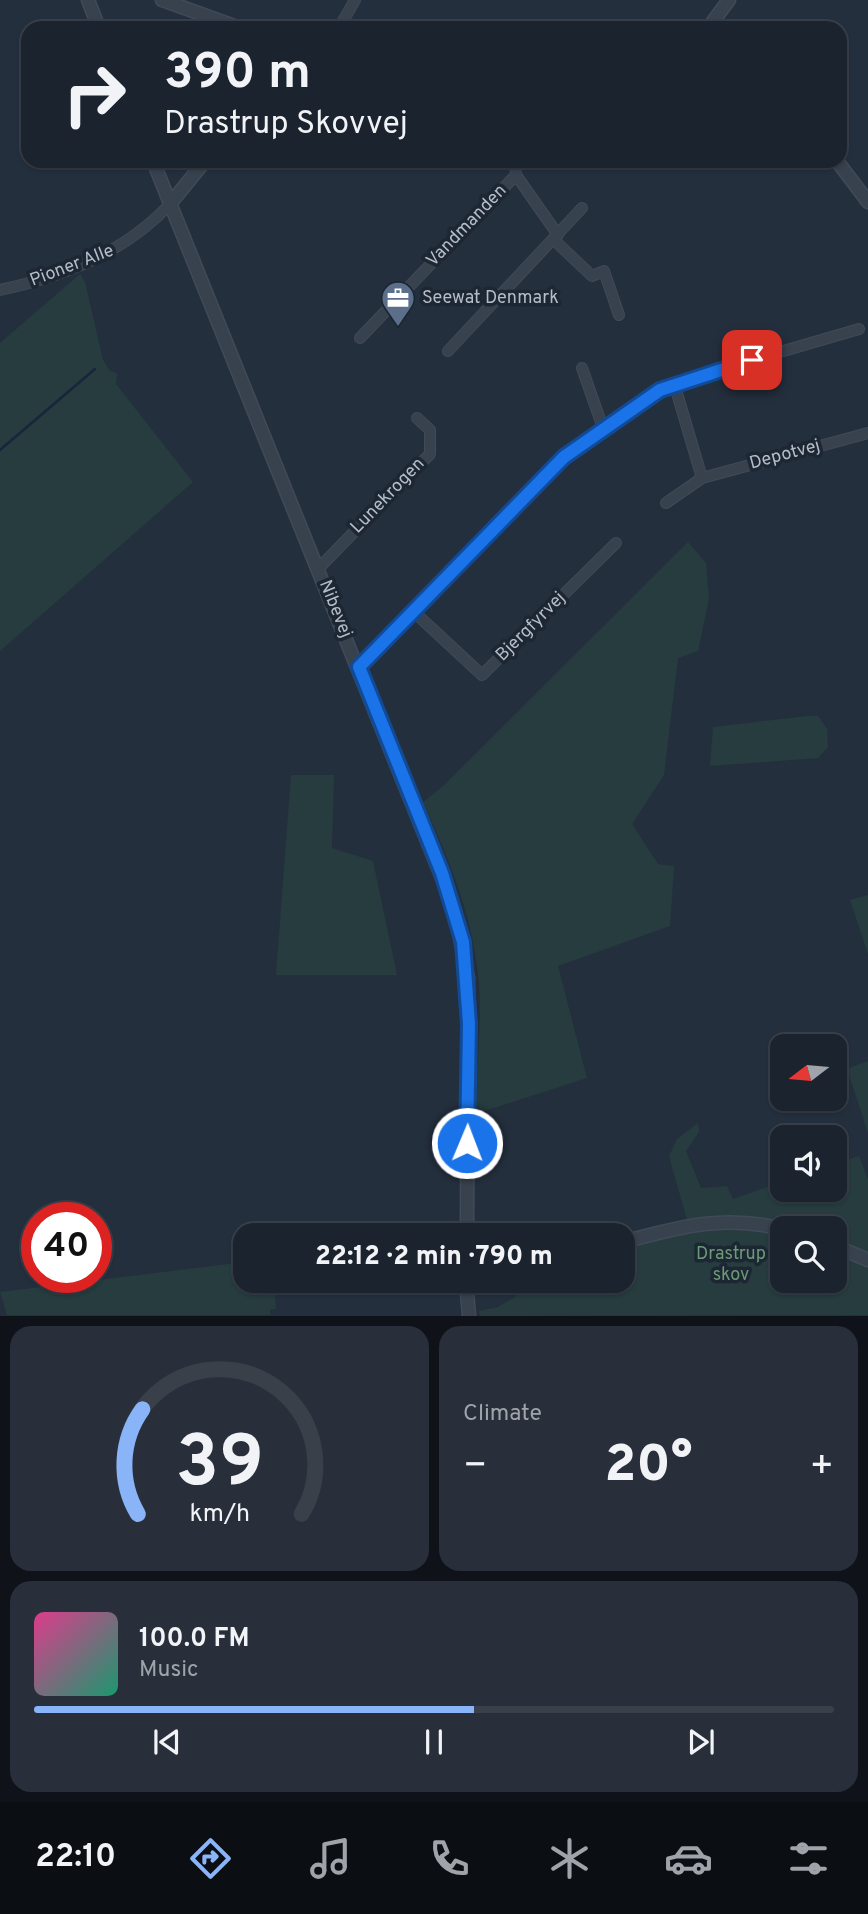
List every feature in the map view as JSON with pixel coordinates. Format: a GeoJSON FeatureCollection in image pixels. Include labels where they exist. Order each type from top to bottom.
{"type":"FeatureCollection","features":[{"type":"Feature","properties":{"kind":"street"},"geometry":{"type":"LineString","coordinates":[[88,0],[96,21]]}},
{"type":"Feature","properties":{"kind":"street"},"geometry":{"type":"LineString","coordinates":[[162,0],[220,21]]}},
{"type":"Feature","properties":{"kind":"street"},"geometry":{"type":"LineString","coordinates":[[343,21],[356,0]]}},
{"type":"Feature","properties":{"kind":"street"},"geometry":{"type":"LineString","coordinates":[[350,21],[356,0]]}},
{"type":"Feature","properties":{"kind":"street"},"geometry":{"type":"LineString","coordinates":[[713,21],[729,0]]}},
{"type":"Feature","properties":{"kind":"street","name":"Nibevej"},"geometry":{"type":"LineString","coordinates":[[156,168],[442,873],[463,942],[469,1024],[467,1223]]}},
{"type":"Feature","properties":{"kind":"street"},"geometry":{"type":"LineString","coordinates":[[170,204],[199,168]]}},
{"type":"Feature","properties":{"kind":"street","name":"Vandmanden"},"geometry":{"type":"LineString","coordinates":[[516,168],[516,175],[556,237],[592,275],[604,271],[619,315]]}},
{"type":"Feature","properties":{"kind":"street"},"geometry":{"type":"LineString","coordinates":[[843,168],[868,202]]}},
{"type":"Feature","properties":{"kind":"street","name":"Vandmanden"},"geometry":{"type":"LineString","coordinates":[[360,338],[516,175]]}},
{"type":"Feature","properties":{"kind":"street","name":"Pioner Alle"},"geometry":{"type":"LineString","coordinates":[[0,290],[58,274],[128,243],[170,204]]}},
{"type":"Feature","properties":{"kind":"street"},"geometry":{"type":"LineString","coordinates":[[449,351],[582,208]]}},
{"type":"Feature","properties":{"kind":"street"},"geometry":{"type":"LineString","coordinates":[[359,667],[547,471],[603,428],[674,383],[859,330]]}},
{"type":"Feature","properties":{"kind":"street"},"geometry":{"type":"LineString","coordinates":[[582,368],[603,428]]}},
{"type":"Feature","properties":{"kind":"street"},"geometry":{"type":"LineString","coordinates":[[674,383],[702,478]]}},
{"type":"Feature","properties":{"kind":"street","name":"Lunekrogen"},"geometry":{"type":"LineString","coordinates":[[318,569],[430,454],[430,430],[417,418]]}},
{"type":"Feature","properties":{"kind":"street","name":"Depotvej"},"geometry":{"type":"LineString","coordinates":[[666,503],[702,478],[868,433]]}},
{"type":"Feature","properties":{"kind":"street","name":"Bjergfyrvej"},"geometry":{"type":"LineString","coordinates":[[413,611],[482,675],[617,543]]}},
{"type":"Feature","properties":{"kind":"street"},"geometry":{"type":"LineString","coordinates":[[635,1239],[699,1222],[746,1222],[770,1227]]}},
{"type":"Feature","properties":{"kind":"street"},"geometry":{"type":"LineString","coordinates":[[847,1251],[868,1259]]}},
{"type":"Feature","properties":{"kind":"street"},"geometry":{"type":"LineString","coordinates":[[469,1315],[470,1293]]}},
{"type":"Feature","properties":{"kind":"green space"},"geometry":{"type":"Polygon","coordinates":[[[80,274],[85,282],[103,360],[109,370],[117,374],[116,384],[193,482],[0,651],[0,343],[80,274]]]}},
{"type":"Feature","properties":{"kind":"green space"},"geometry":{"type":"Polygon","coordinates":[[[688,542],[706,563],[709,599],[698,651],[678,658],[664,775],[632,824],[658,864],[674,866],[670,926],[558,966],[587,1078],[475,1114],[480,1008],[475,952],[458,886],[423,802],[442,787],[688,542]]]}},
{"type":"Feature","properties":{"kind":"green space"},"geometry":{"type":"Polygon","coordinates":[[[818,716],[827,729],[828,747],[818,758],[710,766],[713,727],[818,716]]]}},
{"type":"Feature","properties":{"kind":"green space"},"geometry":{"type":"Polygon","coordinates":[[[291,775],[334,775],[332,848],[373,861],[397,975],[276,975],[291,775]]]}},
{"type":"Feature","properties":{"kind":"green space"},"geometry":{"type":"Polygon","coordinates":[[[868,895],[868,954],[850,900],[868,895]]]}},
{"type":"Feature","properties":{"kind":"green space"},"geometry":{"type":"Polygon","coordinates":[[[868,1061],[868,1133],[847,1069],[868,1061]]]}},
{"type":"Feature","properties":{"kind":"green space","name":"Drastrup skov"},"geometry":{"type":"Polygon","coordinates":[[[698,1123],[699,1132],[686,1151],[701,1188],[727,1186],[733,1199],[770,1186],[770,1202],[847,1202],[847,1160],[859,1156],[868,1179],[868,1315],[480,1316],[479,1311],[498,1307],[521,1293],[635,1293],[635,1246],[690,1231],[669,1156],[677,1139],[698,1123]]]}},
{"type":"Feature","properties":{"kind":"green space"},"geometry":{"type":"Polygon","coordinates":[[[233,1263],[233,1293],[275,1293],[276,1309],[270,1309],[270,1315],[7,1315],[0,1292],[21,1289],[21,1293],[112,1293],[112,1278],[233,1263]]]}},
{"type":"Feature","properties":{"kind":"waterway"},"geometry":{"type":"LineString","coordinates":[[0,450],[95,369]]}},
{"type":"Feature","properties":{"kind":"place","name":"Seewat Denmark"},"geometry":{"type":"Point","coordinates":[398,328]}},
{"type":"Feature","properties":{"kind":"route"},"geometry":{"type":"LineString","coordinates":[[467,1143],[469,1024],[468,978],[463,942],[442,873],[359,667],[547,471],[564,457],[660,390],[674,383],[752,360]]}}]}
